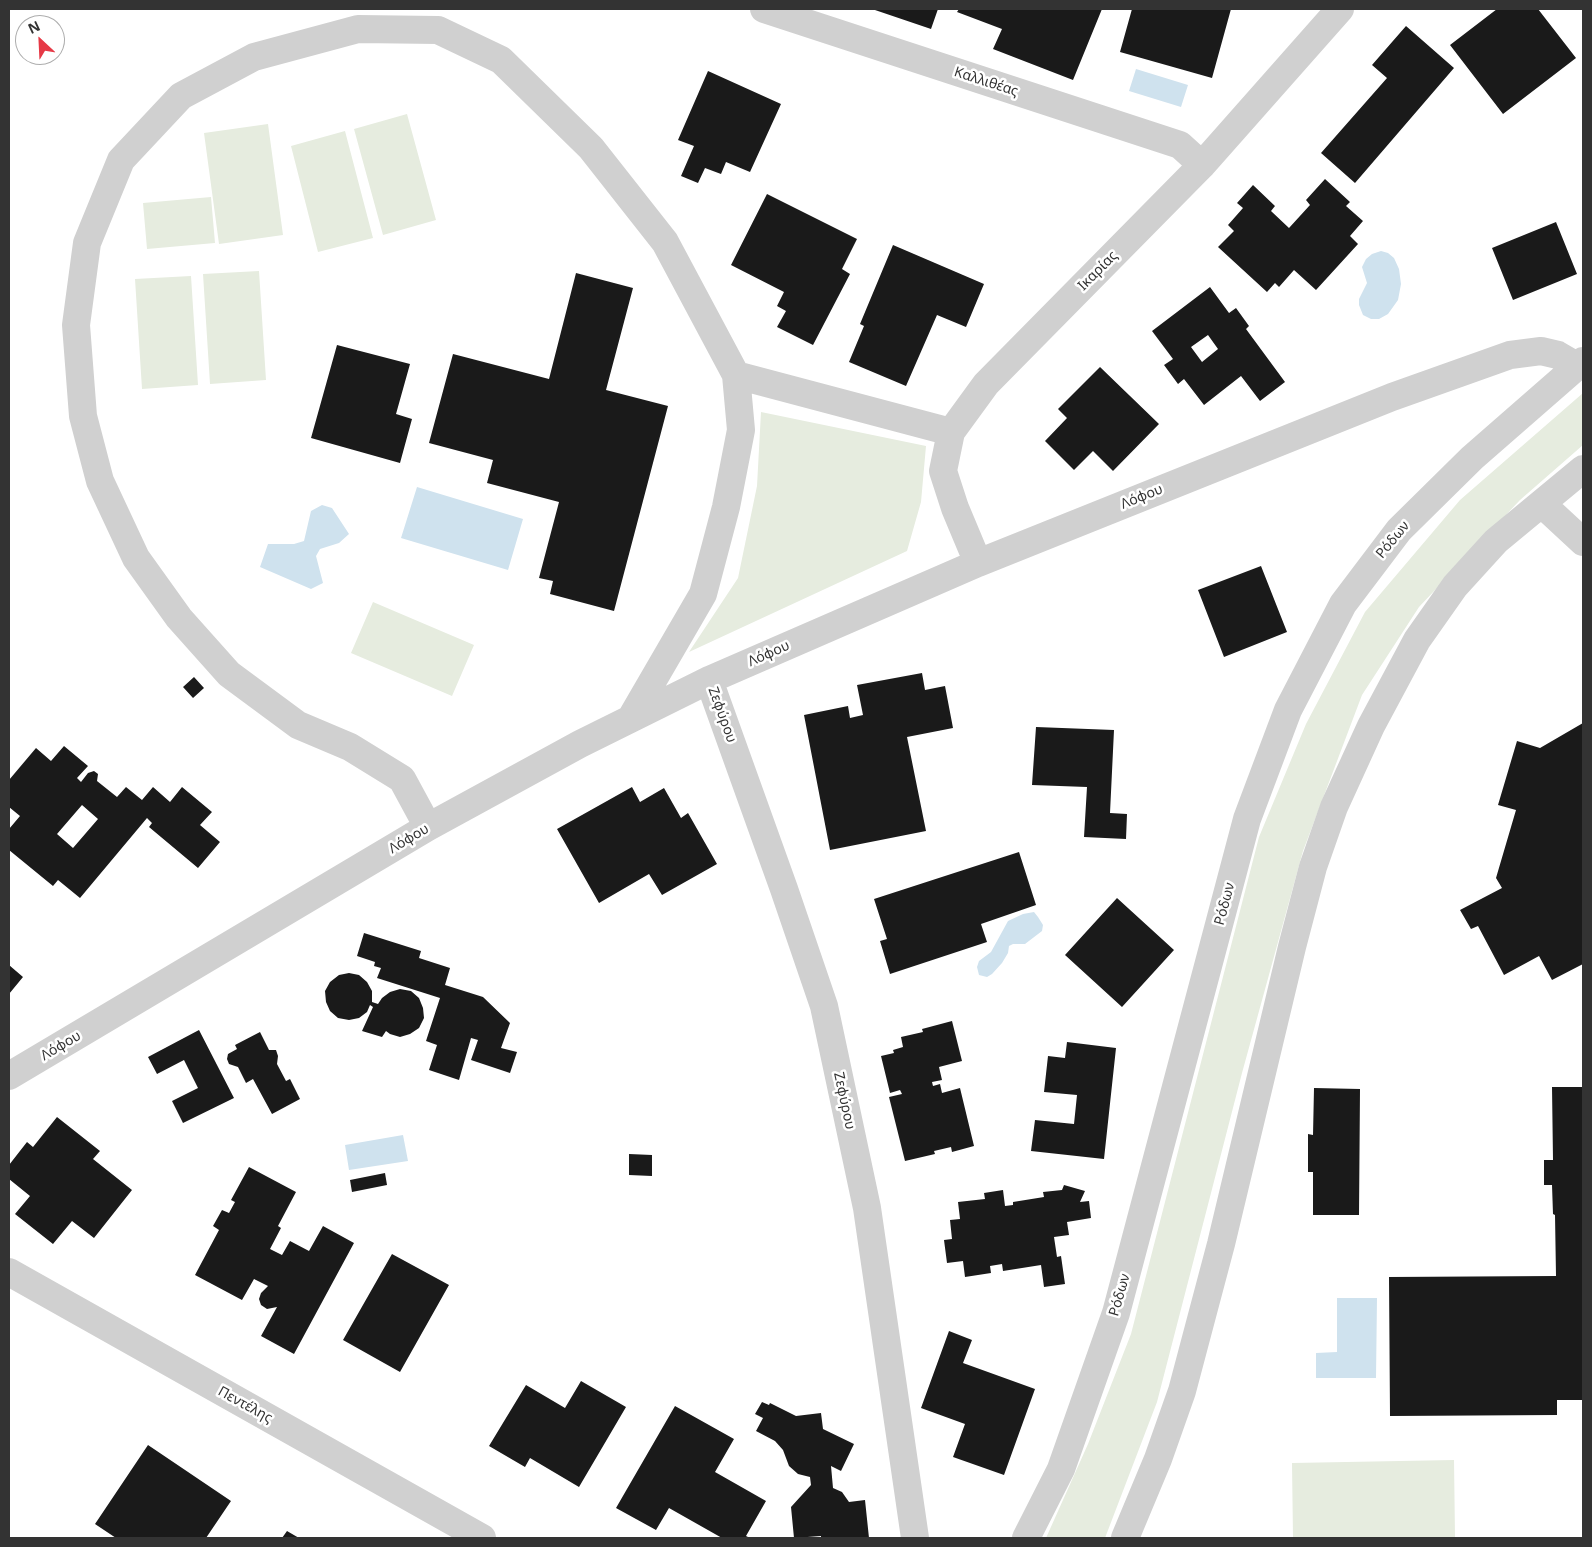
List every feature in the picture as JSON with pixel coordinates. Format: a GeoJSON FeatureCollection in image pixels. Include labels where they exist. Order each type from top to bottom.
{"type":"FeatureCollection","features":[{"type":"Feature","properties":{"kind":"street","name":"Καλλιθέας"},"geometry":{"type":"LineString","coordinates":[[764,9],[1180,145],[1202,165]]}},
{"type":"Feature","properties":{"kind":"street","name":"Ικαρίας"},"geometry":{"type":"LineString","coordinates":[[978,563],[955,508],[943,471],[951,432],[986,384],[1202,165],[1340,9]]}},
{"type":"Feature","properties":{"kind":"street"},"geometry":{"type":"LineString","coordinates":[[428,827],[402,779],[350,747],[298,725],[229,674],[179,618],[136,558],[100,481],[83,416],[76,325],[87,243],[120,160],[181,96],[254,56],[348,32],[435,19],[501,60],[591,148],[665,242],[736,375],[741,430],[726,507],[703,594],[631,718]]}},
{"type":"Feature","properties":{"kind":"street","name":"Λόφου"},"geometry":{"type":"LineString","coordinates":[[9,1076],[428,827],[572,748],[709,680],[978,563],[1392,397],[1510,355],[1541,351],[1580,363]]}},
{"type":"Feature","properties":{"kind":"street","name":"Ρόδων"},"geometry":{"type":"LineString","coordinates":[[1026,1538],[1061,1469],[1116,1313],[1247,819],[1288,710],[1343,604],[1399,530],[1472,458],[1580,363]]}},
{"type":"Feature","properties":{"kind":"street"},"geometry":{"type":"LineString","coordinates":[[736,375],[951,432]]}},
{"type":"Feature","properties":{"kind":"street"},"geometry":{"type":"LineString","coordinates":[[1126,1538],[1158,1459],[1182,1392],[1221,1244],[1312,866],[1334,807],[1371,726],[1417,640],[1449,593],[1496,541],[1583,469]]}},
{"type":"Feature","properties":{"kind":"street"},"geometry":{"type":"LineString","coordinates":[[1542,504],[1583,542]]}},
{"type":"Feature","properties":{"kind":"street","name":"Ζεφύρου"},"geometry":{"type":"LineString","coordinates":[[709,680],[824,1006],[867,1208],[915,1538]]}},
{"type":"Feature","properties":{"kind":"street","name":"Πεντέλης"},"geometry":{"type":"LineString","coordinates":[[9,1272],[482,1538]]}},
{"type":"Feature","properties":{"kind":"shaded area"},"geometry":{"type":"Polygon","coordinates":[[[407,114],[436,220],[383,235],[354,129],[407,114]]]}},
{"type":"Feature","properties":{"kind":"shaded area"},"geometry":{"type":"Polygon","coordinates":[[[268,124],[283,235],[219,244],[204,133],[268,124]]]}},
{"type":"Feature","properties":{"kind":"shaded area"},"geometry":{"type":"Polygon","coordinates":[[[345,131],[373,238],[318,252],[291,146],[345,131]]]}},
{"type":"Feature","properties":{"kind":"shaded area"},"geometry":{"type":"Polygon","coordinates":[[[211,197],[215,243],[147,249],[143,203],[211,197]]]}},
{"type":"Feature","properties":{"kind":"shaded area"},"geometry":{"type":"Polygon","coordinates":[[[259,271],[266,380],[210,384],[203,274],[259,271]]]}},
{"type":"Feature","properties":{"kind":"shaded area"},"geometry":{"type":"Polygon","coordinates":[[[191,276],[198,385],[142,389],[135,279],[191,276]]]}},
{"type":"Feature","properties":{"kind":"shaded area"},"geometry":{"type":"Polygon","coordinates":[[[1583,393],[1583,445],[1520,500],[1419,607],[1362,695],[1303,851],[1242,1073],[1157,1402],[1105,1538],[1046,1538],[1088,1444],[1131,1334],[1259,837],[1306,724],[1365,612],[1460,500],[1583,393]]]}},
{"type":"Feature","properties":{"kind":"shaded area"},"geometry":{"type":"Polygon","coordinates":[[[761,412],[926,446],[921,502],[907,551],[689,652],[738,578],[757,486],[761,412]]]}},
{"type":"Feature","properties":{"kind":"shaded area"},"geometry":{"type":"Polygon","coordinates":[[[373,602],[474,645],[452,696],[351,653],[373,602]]]}},
{"type":"Feature","properties":{"kind":"shaded area"},"geometry":{"type":"Polygon","coordinates":[[[1454,1460],[1455,1537],[1293,1538],[1292,1463],[1454,1460]]]}},
{"type":"Feature","properties":{"kind":"water"},"geometry":{"type":"Polygon","coordinates":[[[1136,69],[1188,85],[1181,107],[1129,91],[1136,69]]]}},
{"type":"Feature","properties":{"kind":"water"},"geometry":{"type":"Polygon","coordinates":[[[1381,251],[1388,253],[1394,258],[1399,269],[1401,284],[1398,300],[1388,314],[1379,319],[1371,319],[1363,315],[1359,305],[1359,299],[1367,283],[1362,267],[1366,259],[1372,254],[1381,251]]]}},
{"type":"Feature","properties":{"kind":"water"},"geometry":{"type":"Polygon","coordinates":[[[417,487],[523,519],[508,570],[401,538],[417,487]]]}},
{"type":"Feature","properties":{"kind":"water"},"geometry":{"type":"Polygon","coordinates":[[[322,505],[332,508],[349,534],[339,543],[320,549],[316,556],[323,583],[311,589],[260,567],[268,544],[294,544],[304,541],[311,511],[322,505]]]}},
{"type":"Feature","properties":{"kind":"water"},"geometry":{"type":"Polygon","coordinates":[[[1034,912],[1043,925],[1042,931],[1025,944],[1009,946],[1008,953],[1002,963],[992,974],[987,977],[979,975],[977,967],[979,961],[991,952],[1008,921],[1023,914],[1034,912]]]}},
{"type":"Feature","properties":{"kind":"water"},"geometry":{"type":"Polygon","coordinates":[[[403,1135],[408,1161],[349,1170],[345,1145],[403,1135]]]}},
{"type":"Feature","properties":{"kind":"water"},"geometry":{"type":"Polygon","coordinates":[[[1337,1298],[1377,1298],[1376,1378],[1316,1378],[1316,1353],[1337,1352],[1337,1298]]]}},
{"type":"Feature","properties":{"kind":"building"},"geometry":{"type":"Polygon","coordinates":[[[872,9],[938,9],[931,29],[872,9]]]}},
{"type":"Feature","properties":{"kind":"building"},"geometry":{"type":"Polygon","coordinates":[[[959,9],[1102,9],[1073,80],[993,49],[1002,29],[957,12],[959,9]]]}},
{"type":"Feature","properties":{"kind":"building"},"geometry":{"type":"Polygon","coordinates":[[[1132,9],[1231,9],[1212,78],[1120,52],[1132,9]]]}},
{"type":"Feature","properties":{"kind":"building"},"geometry":{"type":"Polygon","coordinates":[[[1497,9],[1538,9],[1576,58],[1503,114],[1450,45],[1497,9]]]}},
{"type":"Feature","properties":{"kind":"building"},"geometry":{"type":"Polygon","coordinates":[[[1406,26],[1454,68],[1355,183],[1321,153],[1387,78],[1372,65],[1406,26]]]}},
{"type":"Feature","properties":{"kind":"building"},"geometry":{"type":"Polygon","coordinates":[[[708,71],[781,104],[750,172],[726,162],[721,174],[705,168],[698,183],[681,176],[694,146],[678,140],[708,71]]]}},
{"type":"Feature","properties":{"kind":"building"},"geometry":{"type":"Polygon","coordinates":[[[1325,179],[1350,202],[1346,206],[1363,221],[1350,236],[1358,244],[1316,290],[1294,270],[1279,287],[1275,283],[1267,292],[1218,247],[1234,231],[1228,225],[1243,208],[1237,203],[1253,185],[1275,206],[1271,211],[1289,228],[1310,205],[1306,200],[1325,179]]]}},
{"type":"Feature","properties":{"kind":"building"},"geometry":{"type":"Polygon","coordinates":[[[767,194],[857,239],[842,269],[850,274],[813,345],[777,327],[786,311],[777,306],[784,292],[731,265],[767,194]]]}},
{"type":"Feature","properties":{"kind":"building"},"geometry":{"type":"Polygon","coordinates":[[[1556,222],[1577,274],[1513,300],[1492,248],[1556,222]]]}},
{"type":"Feature","properties":{"kind":"building"},"geometry":{"type":"Polygon","coordinates":[[[893,245],[984,284],[966,327],[937,315],[906,386],[849,362],[864,326],[860,324],[893,245]]]}},
{"type":"Feature","properties":{"kind":"building"},"geometry":{"type":"Polygon","coordinates":[[[576,273],[633,288],[606,390],[668,406],[614,611],[550,594],[553,581],[539,578],[559,502],[487,483],[493,460],[429,443],[453,354],[549,379],[576,273]]]}},
{"type":"Feature","properties":{"kind":"building"},"geometry":{"type":"Polygon","coordinates":[[[1210,287],[1229,313],[1236,308],[1249,326],[1246,329],[1285,382],[1260,401],[1241,376],[1204,405],[1184,379],[1178,384],[1164,365],[1173,359],[1152,331],[1210,287]],[[1208,335],[1191,347],[1202,362],[1218,349],[1208,335]]]}},
{"type":"Feature","properties":{"kind":"building"},"geometry":{"type":"Polygon","coordinates":[[[337,345],[410,364],[396,414],[412,419],[400,463],[311,438],[337,345]]]}},
{"type":"Feature","properties":{"kind":"building"},"geometry":{"type":"Polygon","coordinates":[[[1100,367],[1159,424],[1113,471],[1093,451],[1074,470],[1045,441],[1067,418],[1058,409],[1100,367]]]}},
{"type":"Feature","properties":{"kind":"building"},"geometry":{"type":"Polygon","coordinates":[[[1261,566],[1287,632],[1224,657],[1198,590],[1261,566]]]}},
{"type":"Feature","properties":{"kind":"building"},"geometry":{"type":"Polygon","coordinates":[[[922,673],[925,690],[945,686],[953,728],[907,737],[926,831],[830,850],[804,715],[848,706],[850,718],[863,715],[857,685],[922,673]]]}},
{"type":"Feature","properties":{"kind":"building"},"geometry":{"type":"Polygon","coordinates":[[[194,677],[204,688],[193,698],[183,687],[194,677]]]}},
{"type":"Feature","properties":{"kind":"building"},"geometry":{"type":"Polygon","coordinates":[[[1583,723],[1583,964],[1552,980],[1539,956],[1504,975],[1478,926],[1471,929],[1460,910],[1502,888],[1496,878],[1516,810],[1498,805],[1517,741],[1540,748],[1583,723]]]}},
{"type":"Feature","properties":{"kind":"building"},"geometry":{"type":"Polygon","coordinates":[[[1036,727],[1114,730],[1110,813],[1127,814],[1126,839],[1084,837],[1087,787],[1032,785],[1036,727]]]}},
{"type":"Feature","properties":{"kind":"building"},"geometry":{"type":"Polygon","coordinates":[[[64,746],[88,766],[77,778],[81,782],[88,773],[94,771],[98,774],[97,781],[117,797],[126,787],[142,800],[153,787],[170,802],[182,787],[212,812],[200,825],[220,842],[198,868],[149,827],[152,823],[147,818],[80,898],[58,880],[53,886],[9,850],[9,829],[20,816],[9,807],[9,780],[36,748],[51,761],[64,746]],[[82,805],[57,834],[73,848],[98,819],[82,805]]]}},
{"type":"Feature","properties":{"kind":"building"},"geometry":{"type":"Polygon","coordinates":[[[632,787],[640,802],[664,788],[681,818],[688,813],[717,864],[662,895],[649,874],[599,903],[557,829],[632,787]]]}},
{"type":"Feature","properties":{"kind":"building"},"geometry":{"type":"Polygon","coordinates":[[[1019,852],[1036,905],[981,924],[987,942],[890,974],[880,941],[887,939],[874,899],[1019,852]]]}},
{"type":"Feature","properties":{"kind":"building"},"geometry":{"type":"Polygon","coordinates":[[[1117,898],[1174,950],[1122,1007],[1065,955],[1117,898]]]}},
{"type":"Feature","properties":{"kind":"building"},"geometry":{"type":"Polygon","coordinates":[[[364,933],[421,951],[419,958],[450,968],[445,985],[483,997],[510,1023],[501,1048],[517,1052],[510,1073],[471,1060],[478,1040],[471,1038],[459,1080],[429,1070],[437,1045],[426,1041],[440,998],[377,978],[381,968],[374,966],[375,962],[357,956],[364,933]]]}},
{"type":"Feature","properties":{"kind":"building"},"geometry":{"type":"Polygon","coordinates":[[[9,965],[23,977],[9,994],[9,965]]]}},
{"type":"Feature","properties":{"kind":"building"},"geometry":{"type":"Polygon","coordinates":[[[349,973],[359,975],[367,982],[372,991],[372,1002],[378,1004],[390,992],[400,989],[411,991],[419,998],[423,1008],[424,1018],[419,1028],[410,1034],[400,1037],[386,1031],[382,1037],[362,1031],[373,1007],[370,1005],[367,1012],[359,1018],[349,1020],[338,1018],[330,1011],[326,1002],[325,991],[330,982],[339,975],[349,973]]]}},
{"type":"Feature","properties":{"kind":"building"},"geometry":{"type":"Polygon","coordinates":[[[952,1021],[962,1061],[939,1067],[942,1080],[932,1082],[933,1086],[940,1084],[942,1093],[960,1088],[974,1146],[952,1152],[951,1147],[934,1151],[935,1154],[905,1161],[889,1097],[902,1094],[900,1090],[890,1093],[881,1056],[894,1053],[893,1050],[903,1047],[901,1037],[923,1032],[922,1029],[952,1021]]]}},
{"type":"Feature","properties":{"kind":"building"},"geometry":{"type":"Polygon","coordinates":[[[199,1030],[234,1098],[183,1123],[172,1101],[198,1088],[184,1060],[157,1074],[148,1057],[199,1030]]]}},
{"type":"Feature","properties":{"kind":"building"},"geometry":{"type":"Polygon","coordinates":[[[260,1032],[269,1050],[276,1050],[278,1056],[277,1064],[286,1081],[290,1079],[300,1099],[272,1114],[253,1079],[246,1083],[238,1067],[229,1064],[227,1059],[228,1054],[237,1049],[235,1045],[260,1032]]]}},
{"type":"Feature","properties":{"kind":"building"},"geometry":{"type":"Polygon","coordinates":[[[1067,1042],[1116,1048],[1104,1159],[1031,1151],[1035,1120],[1074,1124],[1077,1095],[1044,1092],[1048,1056],[1065,1058],[1067,1042]]]}},
{"type":"Feature","properties":{"kind":"building"},"geometry":{"type":"Polygon","coordinates":[[[1552,1087],[1583,1087],[1583,1400],[1557,1400],[1557,1415],[1390,1416],[1389,1277],[1556,1276],[1555,1215],[1553,1214],[1552,1185],[1544,1185],[1544,1160],[1553,1160],[1552,1087]]]}},
{"type":"Feature","properties":{"kind":"building"},"geometry":{"type":"Polygon","coordinates":[[[1314,1088],[1360,1089],[1359,1215],[1313,1215],[1313,1172],[1308,1172],[1308,1134],[1313,1135],[1314,1088]]]}},
{"type":"Feature","properties":{"kind":"building"},"geometry":{"type":"Polygon","coordinates":[[[57,1117],[100,1151],[93,1159],[132,1190],[94,1238],[72,1221],[53,1244],[15,1214],[30,1196],[9,1179],[9,1165],[27,1142],[33,1147],[57,1117]]]}},
{"type":"Feature","properties":{"kind":"building"},"geometry":{"type":"Polygon","coordinates":[[[629,1154],[652,1155],[652,1176],[629,1175],[629,1154]]]}},
{"type":"Feature","properties":{"kind":"building"},"geometry":{"type":"Polygon","coordinates":[[[249,1167],[296,1192],[278,1226],[281,1228],[270,1249],[282,1255],[290,1241],[309,1251],[323,1226],[354,1243],[294,1354],[261,1336],[277,1307],[267,1309],[261,1305],[259,1299],[261,1293],[268,1286],[254,1279],[242,1300],[195,1275],[219,1230],[213,1226],[222,1210],[229,1213],[235,1202],[231,1200],[249,1167]]]}},
{"type":"Feature","properties":{"kind":"building"},"geometry":{"type":"Polygon","coordinates":[[[385,1173],[387,1185],[352,1192],[350,1180],[385,1173]]]}},
{"type":"Feature","properties":{"kind":"building"},"geometry":{"type":"Polygon","coordinates":[[[1064,1185],[1085,1191],[1080,1202],[1089,1201],[1091,1218],[1067,1222],[1069,1235],[1054,1237],[1057,1257],[1061,1256],[1065,1284],[1044,1287],[1041,1265],[1003,1271],[1002,1264],[990,1266],[991,1273],[965,1277],[963,1261],[947,1263],[944,1240],[952,1239],[950,1220],[960,1219],[958,1202],[985,1199],[984,1193],[1003,1190],[1005,1206],[1013,1205],[1013,1202],[1044,1197],[1043,1192],[1062,1190],[1064,1185]]]}},
{"type":"Feature","properties":{"kind":"building"},"geometry":{"type":"Polygon","coordinates":[[[392,1254],[449,1285],[400,1372],[343,1340],[392,1254]]]}},
{"type":"Feature","properties":{"kind":"building"},"geometry":{"type":"Polygon","coordinates":[[[949,1331],[972,1340],[963,1363],[1035,1389],[1004,1475],[953,1457],[965,1424],[921,1408],[949,1331]]]}},
{"type":"Feature","properties":{"kind":"building"},"geometry":{"type":"Polygon","coordinates":[[[581,1381],[626,1407],[579,1487],[530,1458],[525,1467],[489,1446],[526,1385],[565,1408],[581,1381]]]}},
{"type":"Feature","properties":{"kind":"building"},"geometry":{"type":"Polygon","coordinates":[[[762,1402],[769,1405],[770,1403],[796,1416],[821,1413],[823,1429],[854,1444],[841,1471],[831,1466],[833,1488],[842,1492],[849,1502],[865,1500],[869,1538],[821,1538],[821,1536],[794,1538],[791,1507],[811,1485],[810,1477],[798,1474],[789,1466],[783,1450],[775,1441],[756,1431],[763,1418],[755,1414],[762,1402]]]}},
{"type":"Feature","properties":{"kind":"building"},"geometry":{"type":"Polygon","coordinates":[[[675,1406],[734,1439],[715,1472],[766,1501],[746,1536],[750,1538],[722,1538],[669,1508],[656,1530],[616,1508],[675,1406]]]}},
{"type":"Feature","properties":{"kind":"building"},"geometry":{"type":"Polygon","coordinates":[[[148,1445],[231,1501],[206,1538],[116,1538],[95,1524],[148,1445]]]}},
{"type":"Feature","properties":{"kind":"building"},"geometry":{"type":"Polygon","coordinates":[[[287,1531],[299,1538],[282,1538],[287,1531]]]}}]}
